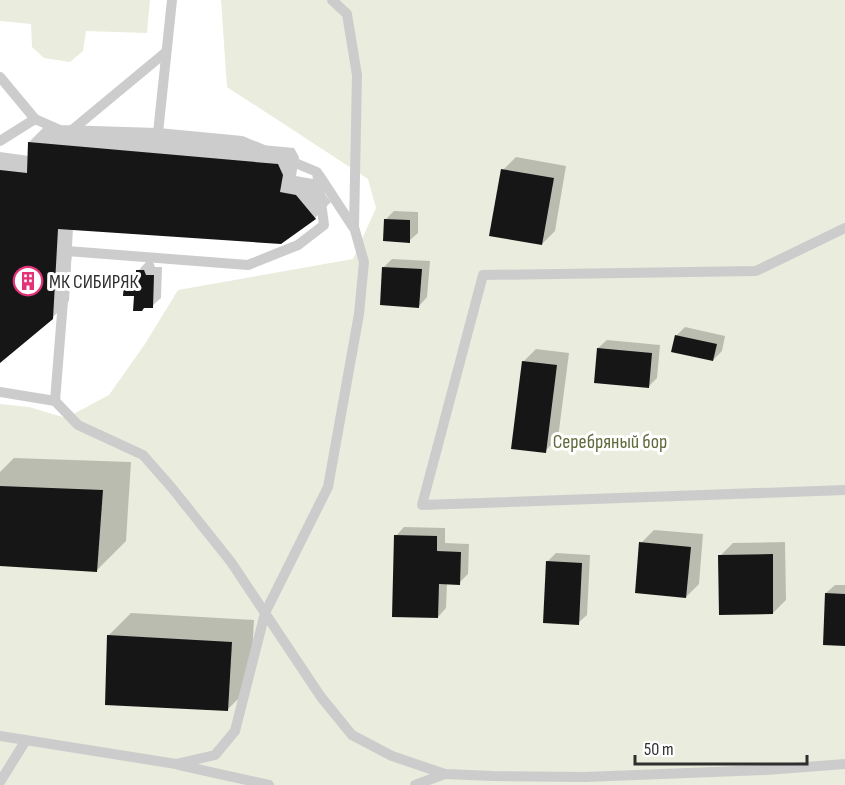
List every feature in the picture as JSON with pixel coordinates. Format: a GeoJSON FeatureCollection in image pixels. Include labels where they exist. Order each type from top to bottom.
{"type":"FeatureCollection","features":[{"type":"Feature","properties":{"kind":"lane"},"geometry":{"type":"LineString","coordinates":[[158,133],[172,0]]}},
{"type":"Feature","properties":{"kind":"lane"},"geometry":{"type":"LineString","coordinates":[[176,764],[215,755],[235,731],[265,613],[328,487],[358,314],[364,262],[354,227],[357,75],[347,14],[332,0]]}},
{"type":"Feature","properties":{"kind":"lane"},"geometry":{"type":"LineString","coordinates":[[72,130],[166,52]]}},
{"type":"Feature","properties":{"kind":"lane"},"geometry":{"type":"LineString","coordinates":[[0,77],[35,118],[60,130],[158,133],[242,141],[318,172],[354,227]]}},
{"type":"Feature","properties":{"kind":"lane"},"geometry":{"type":"LineString","coordinates":[[0,141],[35,118]]}},
{"type":"Feature","properties":{"kind":"lane"},"geometry":{"type":"LineString","coordinates":[[54,401],[67,251],[249,265],[297,244],[324,225],[318,172]]}},
{"type":"Feature","properties":{"kind":"lane"},"geometry":{"type":"LineString","coordinates":[[845,228],[756,271],[483,275],[422,505],[845,490]]}},
{"type":"Feature","properties":{"kind":"lane"},"geometry":{"type":"LineString","coordinates":[[0,392],[54,401],[78,425],[142,455],[172,488],[231,562],[321,697],[352,735],[392,756],[445,774],[493,777],[585,777],[766,770],[845,764]]}},
{"type":"Feature","properties":{"kind":"lane"},"geometry":{"type":"LineString","coordinates":[[0,736],[176,764],[269,785]]}},
{"type":"Feature","properties":{"kind":"lane"},"geometry":{"type":"LineString","coordinates":[[0,783],[26,740]]}},
{"type":"Feature","properties":{"kind":"lane"},"geometry":{"type":"LineString","coordinates":[[415,785],[445,774]]}},
{"type":"Feature","properties":{"kind":"green space"},"geometry":{"type":"Polygon","coordinates":[[[0,0],[150,0],[147,33],[86,31],[83,51],[70,62],[44,58],[32,47],[31,24],[0,21],[0,0]]]}},
{"type":"Feature","properties":{"kind":"green space","name":"Серебряный бор"},"geometry":{"type":"Polygon","coordinates":[[[221,0],[845,0],[845,785],[0,785],[0,404],[29,407],[66,418],[109,395],[145,344],[178,290],[353,259],[376,208],[368,179],[227,87],[221,0]]]}},
{"type":"Feature","properties":{"kind":"building","name":"МК СИБИРЯК"},"geometry":{"type":"Polygon","coordinates":[[[28,142],[278,164],[283,175],[280,192],[296,195],[316,219],[281,244],[58,229],[53,319],[0,363],[0,170],[27,173],[28,142]]]}},
{"type":"Feature","properties":{"kind":"building"},"geometry":{"type":"Polygon","coordinates":[[[501,169],[554,178],[542,245],[489,236],[501,169]]]}},
{"type":"Feature","properties":{"kind":"building"},"geometry":{"type":"Polygon","coordinates":[[[384,219],[410,220],[410,243],[383,241],[384,219]]]}},
{"type":"Feature","properties":{"kind":"building"},"geometry":{"type":"Polygon","coordinates":[[[382,267],[422,269],[419,308],[380,305],[382,267]]]}},
{"type":"Feature","properties":{"kind":"building"},"geometry":{"type":"Polygon","coordinates":[[[136,270],[144,270],[146,275],[154,275],[153,308],[133,311],[134,296],[123,296],[124,283],[136,284],[136,270]]]}},
{"type":"Feature","properties":{"kind":"building"},"geometry":{"type":"Polygon","coordinates":[[[675,335],[717,344],[713,361],[671,352],[675,335]]]}},
{"type":"Feature","properties":{"kind":"building"},"geometry":{"type":"Polygon","coordinates":[[[597,348],[652,353],[649,388],[594,383],[597,348]]]}},
{"type":"Feature","properties":{"kind":"building"},"geometry":{"type":"Polygon","coordinates":[[[522,361],[557,365],[546,453],[511,449],[522,361]]]}},
{"type":"Feature","properties":{"kind":"building"},"geometry":{"type":"Polygon","coordinates":[[[0,486],[103,490],[97,572],[0,566],[0,486]]]}},
{"type":"Feature","properties":{"kind":"building"},"geometry":{"type":"Polygon","coordinates":[[[394,535],[437,536],[437,551],[461,552],[460,585],[439,584],[438,618],[392,617],[394,535]]]}},
{"type":"Feature","properties":{"kind":"building"},"geometry":{"type":"Polygon","coordinates":[[[639,542],[691,547],[686,598],[635,593],[639,542]]]}},
{"type":"Feature","properties":{"kind":"building"},"geometry":{"type":"Polygon","coordinates":[[[773,554],[773,614],[719,615],[718,555],[773,554]]]}},
{"type":"Feature","properties":{"kind":"building"},"geometry":{"type":"Polygon","coordinates":[[[546,561],[582,563],[579,625],[543,623],[546,561]]]}},
{"type":"Feature","properties":{"kind":"building"},"geometry":{"type":"Polygon","coordinates":[[[825,593],[845,594],[845,646],[823,645],[825,593]]]}},
{"type":"Feature","properties":{"kind":"building"},"geometry":{"type":"Polygon","coordinates":[[[107,635],[232,642],[228,711],[105,705],[107,635]]]}},
{"type":"Feature","properties":{"kind":"place","name":"МК СИБИРЯК"},"geometry":{"type":"Point","coordinates":[28,281]}}]}
